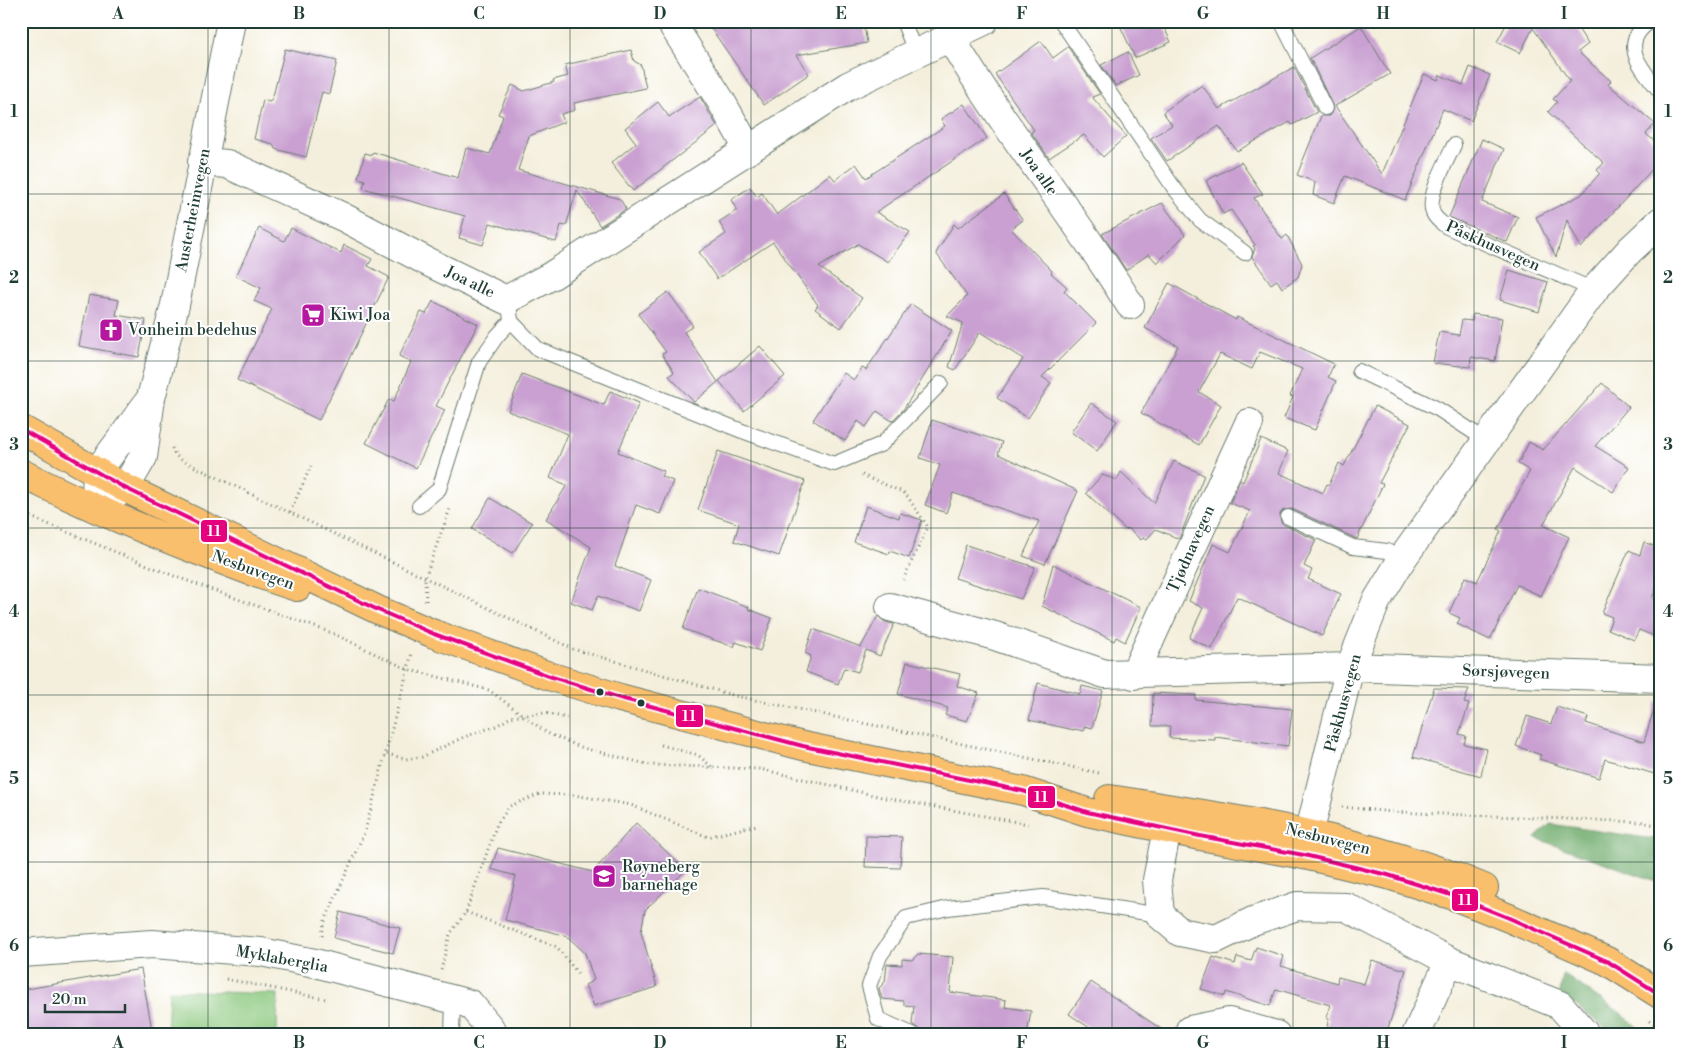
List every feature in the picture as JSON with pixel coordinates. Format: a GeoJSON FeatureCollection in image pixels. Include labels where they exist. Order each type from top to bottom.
{"type":"FeatureCollection","features":[{"type":"Feature","properties":{"kind":"main road","name":"Nesbuvegen"},"geometry":{"type":"LineString","coordinates":[[21,428],[125,488],[378,610],[434,634],[552,677],[620,698],[803,746],[1023,791],[1087,812],[1167,829],[1307,844]]}},
{"type":"Feature","properties":{"kind":"main road","name":"Nesbuvegen"},"geometry":{"type":"LineString","coordinates":[[21,473],[96,508],[272,580],[378,610]]}},
{"type":"Feature","properties":{"kind":"main road","name":"Nesbuvegen"},"geometry":{"type":"LineString","coordinates":[[1023,791],[1090,796],[1255,821],[1307,844],[1388,875],[1454,896],[1509,918],[1607,961],[1661,995]]}},
{"type":"Feature","properties":{"kind":"street","name":"Austerheimvegen"},"geometry":{"type":"LineString","coordinates":[[96,508],[125,488],[143,457],[151,398],[175,305],[231,21]]}},
{"type":"Feature","properties":{"kind":"street"},"geometry":{"type":"LineString","coordinates":[[670,21],[721,101],[748,149]]}},
{"type":"Feature","properties":{"kind":"street","name":"Joa alle"},"geometry":{"type":"LineString","coordinates":[[202,162],[227,164],[343,217],[428,262],[509,310],[551,276],[848,86],[984,21]]}},
{"type":"Feature","properties":{"kind":"street","name":"Joa alle"},"geometry":{"type":"LineString","coordinates":[[950,37],[1030,160],[1109,271],[1130,305]]}},
{"type":"Feature","properties":{"kind":"street","name":"Påskhusvegen"},"geometry":{"type":"LineString","coordinates":[[1307,844],[1350,667],[1376,602],[1402,559],[1594,290],[1630,250],[1661,222]]}},
{"type":"Feature","properties":{"kind":"street","name":"Austerheimvegen"},"geometry":{"type":"LineString","coordinates":[[97,472],[151,398]]}},
{"type":"Feature","properties":{"kind":"street","name":"Tjødnavegen"},"geometry":{"type":"LineString","coordinates":[[1134,675],[1248,423]]}},
{"type":"Feature","properties":{"kind":"street"},"geometry":{"type":"LineString","coordinates":[[96,508],[97,472]]}},
{"type":"Feature","properties":{"kind":"street"},"geometry":{"type":"LineString","coordinates":[[890,607],[995,636],[1105,674],[1134,675],[1350,667]]}},
{"type":"Feature","properties":{"kind":"street","name":"Sørsjøvegen"},"geometry":{"type":"LineString","coordinates":[[1350,667],[1661,678]]}},
{"type":"Feature","properties":{"kind":"street"},"geometry":{"type":"LineString","coordinates":[[1167,829],[1157,880],[1160,915],[1180,932],[1216,939],[1253,921],[1297,906],[1346,907],[1449,961],[1560,1005],[1586,1035]]}},
{"type":"Feature","properties":{"kind":"street","name":"Myklaberglia"},"geometry":{"type":"LineString","coordinates":[[21,953],[152,944],[261,952],[316,963],[470,1004],[492,1035]]}},
{"type":"Feature","properties":{"kind":"street"},"geometry":{"type":"LineString","coordinates":[[1416,1035],[1449,961]]}},
{"type":"Feature","properties":{"kind":"street"},"geometry":{"type":"LineString","coordinates":[[1189,1035],[1190,1030],[1229,1022],[1276,1035]]}},
{"type":"Feature","properties":{"kind":"lane"},"geometry":{"type":"LineString","coordinates":[[903,21],[916,54]]}},
{"type":"Feature","properties":{"kind":"lane"},"geometry":{"type":"LineString","coordinates":[[1061,21],[1174,188],[1200,220],[1245,253]]}},
{"type":"Feature","properties":{"kind":"lane"},"geometry":{"type":"LineString","coordinates":[[1281,21],[1325,108]]}},
{"type":"Feature","properties":{"kind":"lane"},"geometry":{"type":"LineString","coordinates":[[1645,23],[1633,43],[1634,53],[1641,68],[1661,93]]}},
{"type":"Feature","properties":{"kind":"lane","name":"Påskhusvegen"},"geometry":{"type":"LineString","coordinates":[[1454,145],[1432,200],[1433,213],[1437,219],[1447,228],[1594,290]]}},
{"type":"Feature","properties":{"kind":"lane"},"geometry":{"type":"LineString","coordinates":[[419,506],[439,489],[479,362],[497,336],[509,310],[538,349],[742,431],[834,464],[882,444],[940,383]]}},
{"type":"Feature","properties":{"kind":"lane"},"geometry":{"type":"LineString","coordinates":[[1359,371],[1438,409],[1487,441]]}},
{"type":"Feature","properties":{"kind":"lane"},"geometry":{"type":"LineString","coordinates":[[1288,518],[1353,547],[1387,550],[1402,559]]}},
{"type":"Feature","properties":{"kind":"lane"},"geometry":{"type":"LineString","coordinates":[[914,1035],[878,1019],[870,986],[880,956],[906,918],[948,908],[1043,897],[1160,915]]}},
{"type":"Feature","properties":{"kind":"lane"},"geometry":{"type":"LineString","coordinates":[[444,997],[452,1035]]}},
{"type":"Feature","properties":{"kind":"path"},"geometry":{"type":"LineString","coordinates":[[170,442],[175,455],[183,461],[574,649],[736,696],[1107,775]]}},
{"type":"Feature","properties":{"kind":"path"},"geometry":{"type":"LineString","coordinates":[[834,464],[905,493],[928,527],[890,607]]}},
{"type":"Feature","properties":{"kind":"path"},"geometry":{"type":"LineString","coordinates":[[290,512],[311,466]]}},
{"type":"Feature","properties":{"kind":"path"},"geometry":{"type":"LineString","coordinates":[[21,513],[174,576],[332,633],[407,669],[489,690],[546,733],[583,748],[650,765],[760,769],[886,798],[1029,824]]}},
{"type":"Feature","properties":{"kind":"path"},"geometry":{"type":"LineString","coordinates":[[425,577],[426,601]]}},
{"type":"Feature","properties":{"kind":"path"},"geometry":{"type":"LineString","coordinates":[[320,944],[324,923],[366,831],[414,647]]}},
{"type":"Feature","properties":{"kind":"path"},"geometry":{"type":"LineString","coordinates":[[387,754],[406,758],[422,757],[464,737],[496,726],[511,717],[545,713],[567,718]]}},
{"type":"Feature","properties":{"kind":"path"},"geometry":{"type":"LineString","coordinates":[[661,745],[698,755],[712,767]]}},
{"type":"Feature","properties":{"kind":"path"},"geometry":{"type":"LineString","coordinates":[[444,997],[450,934],[466,912],[497,824],[510,806],[540,794],[574,795],[631,805],[708,838],[757,825]]}},
{"type":"Feature","properties":{"kind":"path"},"geometry":{"type":"LineString","coordinates":[[1316,807],[1642,822],[1661,826]]}},
{"type":"Feature","properties":{"kind":"path"},"geometry":{"type":"LineString","coordinates":[[466,912],[557,947],[579,975]]}},
{"type":"Feature","properties":{"kind":"path"},"geometry":{"type":"LineString","coordinates":[[219,977],[326,999]]}},
{"type":"Feature","properties":{"kind":"path"},"geometry":{"type":"LineString","coordinates":[[1645,1018],[1661,1029]]}},
{"type":"Feature","properties":{"kind":"green space"},"geometry":{"type":"Polygon","coordinates":[[[1550,824],[1661,840],[1661,883],[1535,838],[1550,824]]]}},
{"type":"Feature","properties":{"kind":"green space"},"geometry":{"type":"Polygon","coordinates":[[[1563,974],[1618,1011],[1647,1035],[1614,1035],[1560,993],[1563,974]]]}},
{"type":"Feature","properties":{"kind":"green space"},"geometry":{"type":"Polygon","coordinates":[[[169,990],[278,994],[277,1035],[167,1035],[169,990]]]}},
{"type":"Feature","properties":{"kind":"building"},"geometry":{"type":"Polygon","coordinates":[[[706,21],[863,21],[867,43],[796,55],[809,74],[764,105],[706,21]]]}},
{"type":"Feature","properties":{"kind":"building"},"geometry":{"type":"Polygon","coordinates":[[[1118,21],[1161,21],[1171,42],[1135,58],[1118,21]]]}},
{"type":"Feature","properties":{"kind":"building"},"geometry":{"type":"Polygon","coordinates":[[[1508,21],[1573,21],[1588,44],[1578,52],[1611,81],[1608,84],[1655,124],[1646,134],[1661,147],[1661,155],[1653,164],[1655,166],[1581,248],[1567,220],[1556,257],[1536,217],[1581,195],[1600,173],[1597,170],[1604,163],[1548,112],[1557,102],[1553,99],[1570,81],[1533,28],[1520,53],[1497,42],[1508,21]]]}},
{"type":"Feature","properties":{"kind":"building"},"geometry":{"type":"Polygon","coordinates":[[[1361,26],[1390,74],[1335,106],[1382,174],[1424,74],[1438,80],[1440,75],[1463,85],[1470,67],[1490,75],[1471,121],[1443,109],[1405,200],[1345,176],[1334,203],[1313,195],[1315,182],[1297,175],[1321,116],[1329,116],[1334,109],[1310,58],[1361,26]]]}},
{"type":"Feature","properties":{"kind":"building"},"geometry":{"type":"Polygon","coordinates":[[[1041,41],[1053,58],[1068,47],[1100,94],[1092,97],[1126,136],[1103,157],[1084,135],[1049,158],[1031,132],[1034,130],[995,74],[1041,41]]]}},
{"type":"Feature","properties":{"kind":"building"},"geometry":{"type":"Polygon","coordinates":[[[285,49],[337,61],[329,94],[322,92],[306,157],[275,149],[273,144],[254,139],[263,100],[270,102],[273,96],[285,49]]]}},
{"type":"Feature","properties":{"kind":"building"},"geometry":{"type":"Polygon","coordinates":[[[631,50],[634,61],[641,65],[646,88],[574,103],[575,110],[561,114],[564,122],[529,136],[518,170],[620,199],[626,209],[600,226],[577,190],[566,226],[561,225],[556,242],[490,223],[483,245],[459,238],[465,216],[363,188],[365,180],[358,178],[365,153],[372,155],[373,152],[458,178],[466,148],[490,154],[503,116],[498,114],[512,85],[524,91],[568,76],[565,65],[631,50]]]}},
{"type":"Feature","properties":{"kind":"building"},"geometry":{"type":"Polygon","coordinates":[[[1128,52],[1139,75],[1116,86],[1101,65],[1128,52]]]}},
{"type":"Feature","properties":{"kind":"building"},"geometry":{"type":"Polygon","coordinates":[[[1294,67],[1317,112],[1292,125],[1290,122],[1237,151],[1219,126],[1167,161],[1151,138],[1172,125],[1163,112],[1202,85],[1219,109],[1294,67]]]}},
{"type":"Feature","properties":{"kind":"building"},"geometry":{"type":"Polygon","coordinates":[[[700,97],[717,126],[633,191],[611,163],[636,143],[625,128],[658,102],[669,117],[700,97]]]}},
{"type":"Feature","properties":{"kind":"building"},"geometry":{"type":"Polygon","coordinates":[[[964,104],[987,138],[876,212],[910,232],[888,262],[858,244],[819,267],[862,298],[841,328],[815,309],[818,305],[773,242],[717,279],[699,252],[726,234],[719,222],[737,210],[731,200],[750,187],[757,197],[762,193],[777,215],[830,174],[835,180],[856,164],[866,178],[945,126],[941,119],[964,104]]]}},
{"type":"Feature","properties":{"kind":"building"},"geometry":{"type":"Polygon","coordinates":[[[1482,139],[1504,149],[1482,202],[1518,217],[1507,242],[1449,217],[1482,139]]]}},
{"type":"Feature","properties":{"kind":"building"},"geometry":{"type":"Polygon","coordinates":[[[1241,162],[1263,194],[1254,198],[1282,239],[1287,235],[1302,264],[1298,277],[1282,288],[1277,280],[1271,284],[1252,257],[1255,248],[1253,246],[1255,245],[1231,210],[1223,214],[1206,181],[1241,162]]]}},
{"type":"Feature","properties":{"kind":"building"},"geometry":{"type":"Polygon","coordinates":[[[1004,194],[1023,220],[1011,229],[1052,271],[1051,273],[1067,287],[1064,291],[1096,323],[1042,377],[1051,383],[1028,418],[997,398],[1023,359],[980,332],[955,370],[949,367],[963,323],[947,316],[967,296],[936,253],[954,224],[958,228],[1004,194]]]}},
{"type":"Feature","properties":{"kind":"building"},"geometry":{"type":"Polygon","coordinates":[[[1162,203],[1185,235],[1157,263],[1149,254],[1126,270],[1102,234],[1162,203]]]}},
{"type":"Feature","properties":{"kind":"building"},"geometry":{"type":"Polygon","coordinates":[[[259,228],[284,241],[291,228],[341,253],[344,245],[372,259],[368,266],[389,277],[319,420],[237,380],[272,309],[254,301],[261,288],[236,276],[259,228]]]}},
{"type":"Feature","properties":{"kind":"building"},"geometry":{"type":"Polygon","coordinates":[[[1509,270],[1548,282],[1539,312],[1500,300],[1509,270]]]}},
{"type":"Feature","properties":{"kind":"building"},"geometry":{"type":"Polygon","coordinates":[[[1169,283],[1236,320],[1237,317],[1334,364],[1328,377],[1336,381],[1315,430],[1284,418],[1293,397],[1290,396],[1302,369],[1260,352],[1252,369],[1220,354],[1199,392],[1221,405],[1199,445],[1141,413],[1178,346],[1145,328],[1169,283]]]}},
{"type":"Feature","properties":{"kind":"building"},"geometry":{"type":"Polygon","coordinates":[[[668,292],[693,326],[684,332],[718,382],[694,402],[669,376],[674,372],[662,354],[666,352],[638,314],[668,292]]]}},
{"type":"Feature","properties":{"kind":"building"},"geometry":{"type":"Polygon","coordinates":[[[89,295],[119,300],[116,315],[146,320],[139,357],[79,346],[89,295]]]}},
{"type":"Feature","properties":{"kind":"building"},"geometry":{"type":"Polygon","coordinates":[[[433,301],[478,324],[436,406],[445,410],[416,468],[366,443],[389,399],[394,401],[411,362],[399,356],[421,312],[426,314],[433,301]]]}},
{"type":"Feature","properties":{"kind":"building"},"geometry":{"type":"Polygon","coordinates":[[[911,304],[952,331],[903,410],[892,421],[877,411],[866,427],[858,421],[845,441],[813,420],[844,373],[854,380],[862,368],[866,370],[911,304]]]}},
{"type":"Feature","properties":{"kind":"building"},"geometry":{"type":"Polygon","coordinates":[[[1473,314],[1502,318],[1495,361],[1471,357],[1470,367],[1433,363],[1439,332],[1459,335],[1462,320],[1472,321],[1473,314]]]}},
{"type":"Feature","properties":{"kind":"building"},"geometry":{"type":"Polygon","coordinates":[[[760,346],[785,376],[744,411],[719,381],[760,346]]]}},
{"type":"Feature","properties":{"kind":"building"},"geometry":{"type":"Polygon","coordinates":[[[522,374],[604,405],[610,391],[639,403],[618,452],[664,471],[661,476],[673,481],[660,514],[636,505],[615,566],[651,580],[639,611],[598,596],[592,610],[571,602],[591,547],[546,519],[567,485],[550,478],[568,434],[508,411],[522,374]]]}},
{"type":"Feature","properties":{"kind":"building"},"geometry":{"type":"Polygon","coordinates":[[[1602,383],[1629,407],[1595,446],[1629,467],[1613,492],[1575,467],[1543,525],[1569,537],[1541,596],[1517,585],[1490,640],[1457,624],[1460,618],[1449,613],[1465,577],[1477,582],[1501,531],[1498,529],[1530,471],[1518,464],[1529,442],[1543,450],[1602,383]]]}},
{"type":"Feature","properties":{"kind":"building"},"geometry":{"type":"Polygon","coordinates":[[[1091,403],[1117,421],[1097,451],[1071,432],[1091,403]]]}},
{"type":"Feature","properties":{"kind":"building"},"geometry":{"type":"Polygon","coordinates":[[[1375,406],[1410,424],[1379,483],[1383,484],[1357,539],[1292,509],[1283,510],[1280,514],[1281,522],[1284,525],[1316,540],[1304,566],[1312,570],[1308,579],[1341,594],[1322,636],[1237,597],[1212,649],[1189,638],[1203,608],[1189,601],[1213,544],[1230,552],[1250,511],[1230,503],[1240,480],[1243,482],[1261,439],[1288,451],[1279,473],[1323,493],[1327,484],[1329,485],[1339,463],[1344,466],[1375,406]]]}},
{"type":"Feature","properties":{"kind":"building"},"geometry":{"type":"Polygon","coordinates":[[[932,420],[1002,442],[998,454],[1078,491],[1045,564],[1023,556],[1039,521],[953,493],[946,513],[925,505],[940,465],[920,458],[932,420]]]}},
{"type":"Feature","properties":{"kind":"building"},"geometry":{"type":"Polygon","coordinates":[[[718,451],[805,481],[779,556],[734,541],[739,524],[698,510],[718,451]]]}},
{"type":"Feature","properties":{"kind":"building"},"geometry":{"type":"Polygon","coordinates":[[[1174,461],[1204,475],[1179,539],[1156,529],[1146,540],[1143,538],[1141,540],[1128,528],[1126,530],[1086,493],[1102,475],[1117,480],[1121,472],[1154,503],[1174,461]]]}},
{"type":"Feature","properties":{"kind":"building"},"geometry":{"type":"Polygon","coordinates":[[[490,498],[532,523],[513,553],[472,529],[490,498]]]}},
{"type":"Feature","properties":{"kind":"building"},"geometry":{"type":"Polygon","coordinates":[[[866,506],[899,518],[900,513],[922,520],[909,558],[890,551],[889,554],[854,542],[866,506]]]}},
{"type":"Feature","properties":{"kind":"building"},"geometry":{"type":"Polygon","coordinates":[[[1644,542],[1661,549],[1661,577],[1652,598],[1661,601],[1661,639],[1639,630],[1634,640],[1608,629],[1612,617],[1602,613],[1629,550],[1640,555],[1644,542]]]}},
{"type":"Feature","properties":{"kind":"building"},"geometry":{"type":"Polygon","coordinates":[[[966,545],[1035,567],[1021,599],[955,578],[966,545]]]}},
{"type":"Feature","properties":{"kind":"building"},"geometry":{"type":"Polygon","coordinates":[[[1053,564],[1141,607],[1125,642],[1116,637],[1114,641],[1042,606],[1053,564]]]}},
{"type":"Feature","properties":{"kind":"building"},"geometry":{"type":"Polygon","coordinates":[[[698,588],[749,607],[748,609],[772,618],[760,651],[736,642],[734,647],[683,629],[698,588]]]}},
{"type":"Feature","properties":{"kind":"building"},"geometry":{"type":"Polygon","coordinates":[[[878,616],[885,622],[894,624],[880,656],[866,650],[858,672],[844,668],[838,684],[806,672],[811,656],[805,653],[813,629],[861,647],[878,616]]]}},
{"type":"Feature","properties":{"kind":"building"},"geometry":{"type":"Polygon","coordinates":[[[907,662],[960,674],[957,686],[979,693],[967,721],[945,715],[948,708],[898,694],[907,662]]]}},
{"type":"Feature","properties":{"kind":"building"},"geometry":{"type":"Polygon","coordinates":[[[1038,683],[1080,694],[1082,686],[1103,691],[1092,728],[1085,726],[1084,731],[1074,730],[1029,720],[1038,683]]]}},
{"type":"Feature","properties":{"kind":"building"},"geometry":{"type":"Polygon","coordinates":[[[1434,688],[1469,689],[1464,703],[1469,704],[1459,734],[1466,736],[1464,744],[1487,749],[1481,776],[1413,757],[1434,688]]]}},
{"type":"Feature","properties":{"kind":"building"},"geometry":{"type":"Polygon","coordinates":[[[1153,693],[1196,695],[1196,700],[1292,709],[1288,746],[1215,737],[1215,740],[1169,738],[1170,726],[1152,726],[1153,693]]]}},
{"type":"Feature","properties":{"kind":"building"},"geometry":{"type":"Polygon","coordinates":[[[1656,702],[1661,703],[1661,776],[1605,759],[1599,778],[1539,759],[1541,755],[1516,746],[1527,716],[1551,724],[1557,707],[1588,717],[1586,723],[1644,742],[1656,702]]]}},
{"type":"Feature","properties":{"kind":"building"},"geometry":{"type":"Polygon","coordinates":[[[636,823],[686,870],[645,910],[641,932],[657,987],[594,1006],[585,985],[594,980],[585,953],[567,936],[505,920],[516,876],[491,869],[498,848],[593,872],[636,823]]]}},
{"type":"Feature","properties":{"kind":"building"},"geometry":{"type":"Polygon","coordinates":[[[866,836],[902,837],[900,868],[865,867],[866,836]]]}},
{"type":"Feature","properties":{"kind":"building"},"geometry":{"type":"Polygon","coordinates":[[[340,912],[400,928],[393,953],[334,938],[340,912]]]}},
{"type":"Feature","properties":{"kind":"building"},"geometry":{"type":"Polygon","coordinates":[[[1256,947],[1284,956],[1281,966],[1337,983],[1338,977],[1364,984],[1372,960],[1406,970],[1386,1035],[1359,1035],[1327,1026],[1329,1019],[1326,1018],[1330,1005],[1276,989],[1270,1006],[1226,992],[1225,996],[1201,989],[1213,957],[1235,964],[1237,957],[1251,961],[1256,947]]]}},
{"type":"Feature","properties":{"kind":"building"},"geometry":{"type":"Polygon","coordinates":[[[918,954],[953,957],[950,992],[1006,1000],[1005,1007],[1031,1011],[1027,1035],[955,1035],[922,1032],[912,1024],[914,1006],[904,1005],[904,1001],[882,999],[879,988],[885,982],[887,964],[902,965],[902,959],[912,960],[918,954]]]}},
{"type":"Feature","properties":{"kind":"building"},"geometry":{"type":"Polygon","coordinates":[[[141,969],[153,1035],[21,1035],[21,990],[141,969]]]}},
{"type":"Feature","properties":{"kind":"building"},"geometry":{"type":"Polygon","coordinates":[[[1091,982],[1170,1035],[1100,1035],[1069,1014],[1091,982]]]}},
{"type":"Feature","properties":{"kind":"transit line","name":"11"},"geometry":{"type":"LineString","coordinates":[[21,429],[125,488],[378,610],[434,634],[552,677],[620,698],[803,746],[1023,791],[1087,812],[1200,836],[1304,855],[1388,875],[1454,896],[1607,961],[1661,995]]}},
{"type":"Feature","properties":{"kind":"place","name":"Kiwi Joa"},"geometry":{"type":"Point","coordinates":[313,315]}},
{"type":"Feature","properties":{"kind":"place","name":"Vonheim bedehus"},"geometry":{"type":"Point","coordinates":[111,330]}},
{"type":"Feature","properties":{"kind":"place","name":"Røyneberg barnehage"},"geometry":{"type":"Point","coordinates":[604,876]}}]}
